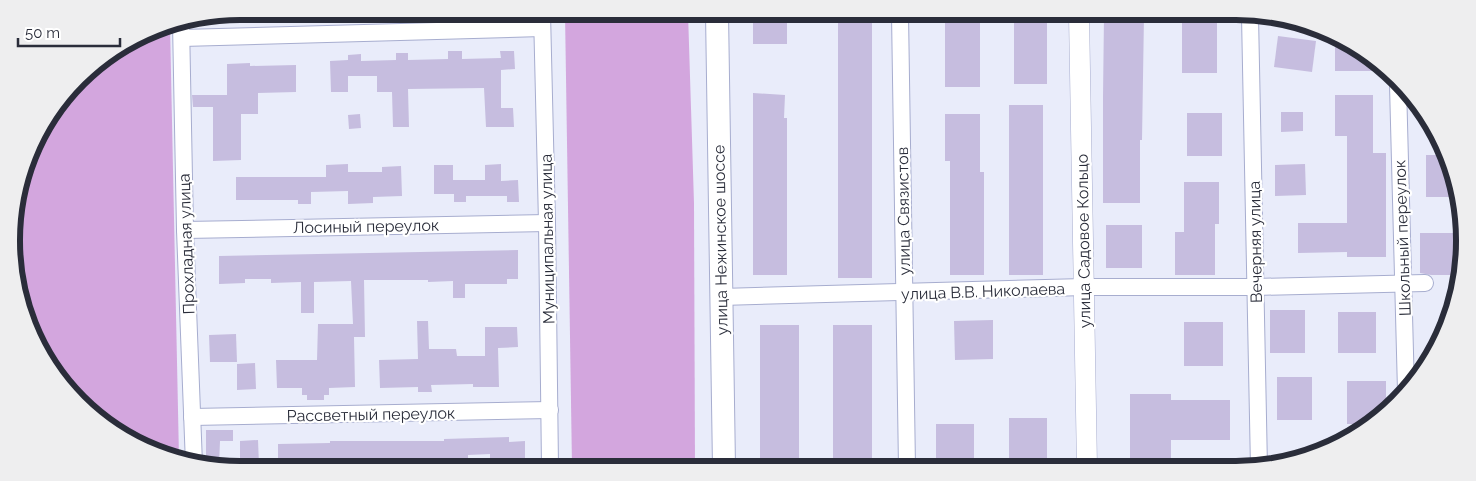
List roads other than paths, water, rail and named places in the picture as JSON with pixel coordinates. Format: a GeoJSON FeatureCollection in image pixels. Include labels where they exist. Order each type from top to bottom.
{"type":"FeatureCollection","features":[{"type":"Feature","properties":{"kind":"main road","name":"улица Нежинское шоссе"},"geometry":{"type":"LineString","coordinates":[[717,20],[724,461]]}},
{"type":"Feature","properties":{"kind":"street"},"geometry":{"type":"LineString","coordinates":[[182,30],[542,20]]}},
{"type":"Feature","properties":{"kind":"street","name":"Муниципальная улица"},"geometry":{"type":"LineString","coordinates":[[542,20],[550,461]]}},
{"type":"Feature","properties":{"kind":"street","name":"улица Связистов"},"geometry":{"type":"LineString","coordinates":[[900,20],[907,461]]}},
{"type":"Feature","properties":{"kind":"street","name":"улица Садовое Кольцо"},"geometry":{"type":"LineString","coordinates":[[1079,20],[1087,461]]}},
{"type":"Feature","properties":{"kind":"street","name":"Вечерняя улица"},"geometry":{"type":"LineString","coordinates":[[1250,20],[1259,460]]}},
{"type":"Feature","properties":{"kind":"street","name":"Прохладная улица"},"geometry":{"type":"LineString","coordinates":[[182,30],[185,230],[194,456]]}},
{"type":"Feature","properties":{"kind":"street","name":"Школьный переулок"},"geometry":{"type":"LineString","coordinates":[[1398,92],[1406,380]]}},
{"type":"Feature","properties":{"kind":"street","name":"Лосиный переулок"},"geometry":{"type":"LineString","coordinates":[[185,230],[547,223]]}},
{"type":"Feature","properties":{"kind":"street","name":"улица В.В. Николаева"},"geometry":{"type":"LineString","coordinates":[[721,298],[904,294],[1084,287],[1425,283]]}},
{"type":"Feature","properties":{"kind":"street","name":"Рассветный переулок"},"geometry":{"type":"LineString","coordinates":[[192,417],[550,410]]}}]}
